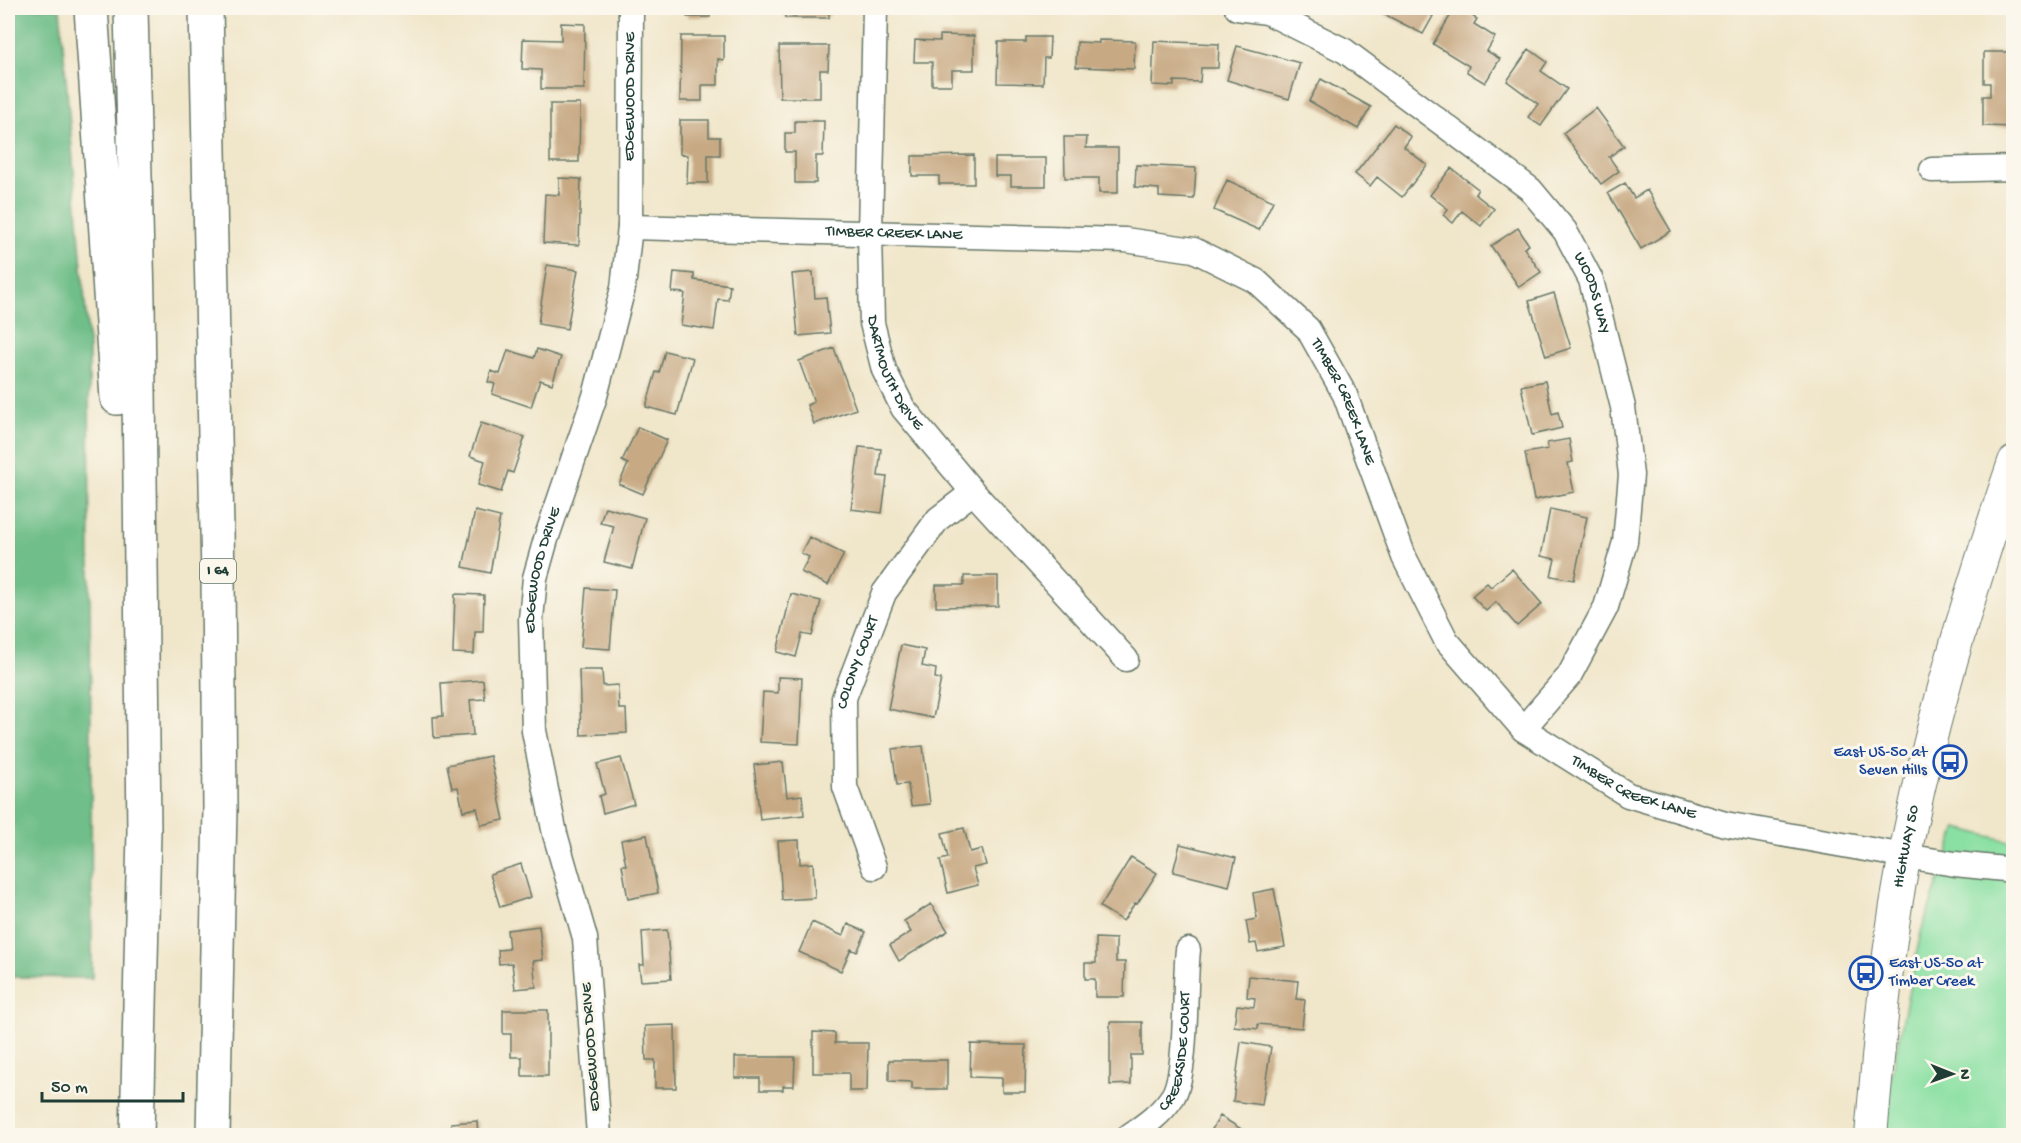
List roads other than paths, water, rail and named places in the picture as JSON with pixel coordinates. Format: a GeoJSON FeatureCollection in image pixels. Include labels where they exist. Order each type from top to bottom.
{"type":"FeatureCollection","features":[{"type":"Feature","properties":{"kind":"highway"},"geometry":{"type":"LineString","coordinates":[[91,8],[116,371],[125,849],[142,981]]}},
{"type":"Feature","properties":{"kind":"highway"},"geometry":{"type":"LineString","coordinates":[[131,8],[144,831],[137,1136]]}},
{"type":"Feature","properties":{"kind":"highway","name":"I 64"},"geometry":{"type":"LineString","coordinates":[[206,8],[218,578],[220,809],[213,1136]]}},
{"type":"Feature","properties":{"kind":"main road","name":"HIGHWAY 50"},"geometry":{"type":"LineString","coordinates":[[1871,1136],[1881,1027],[1896,907],[1914,810],[1941,693],[1983,552],[2013,462]]}},
{"type":"Feature","properties":{"kind":"street","name":"EDGEWOOD DRIVE"},"geometry":{"type":"LineString","coordinates":[[598,1136],[585,938],[555,834],[534,731],[530,660],[531,619],[535,578],[595,396],[622,288],[630,227],[631,8]]}},
{"type":"Feature","properties":{"kind":"street","name":"DARTMOUTH DRIVE"},"geometry":{"type":"LineString","coordinates":[[875,8],[870,233],[872,323],[884,370],[903,408],[973,492],[1126,659]]}},
{"type":"Feature","properties":{"kind":"street","name":"WOODS WAY"},"geometry":{"type":"LineString","coordinates":[[1237,8],[1267,12],[1345,51],[1530,189],[1565,231],[1591,280],[1623,408],[1631,475],[1625,542],[1606,607],[1569,676],[1522,729]]}},
{"type":"Feature","properties":{"kind":"street"},"geometry":{"type":"LineString","coordinates":[[1932,170],[2013,168]]}},
{"type":"Feature","properties":{"kind":"street","name":"TIMBER CREEK LANE"},"geometry":{"type":"LineString","coordinates":[[630,227],[1125,240],[1194,250],[1256,281],[1308,329],[1345,395],[1404,557],[1446,640],[1522,729],[1628,795],[1725,824],[1955,864],[2013,870]]}},
{"type":"Feature","properties":{"kind":"street","name":"COLONY COURT"},"geometry":{"type":"LineString","coordinates":[[874,867],[845,787],[844,698],[884,593],[938,519],[973,492]]}},
{"type":"Feature","properties":{"kind":"street","name":"CREEKSIDE COURT"},"geometry":{"type":"LineString","coordinates":[[1129,1136],[1155,1119],[1174,1094],[1182,1060],[1188,950]]}},
{"type":"Feature","properties":{"kind":"place","name":"East US-50 at Seven Hills"},"geometry":{"type":"Point","coordinates":[1950,762]}},
{"type":"Feature","properties":{"kind":"place","name":"East US-50 at Timber Creek"},"geometry":{"type":"Point","coordinates":[1866,973]}}]}
